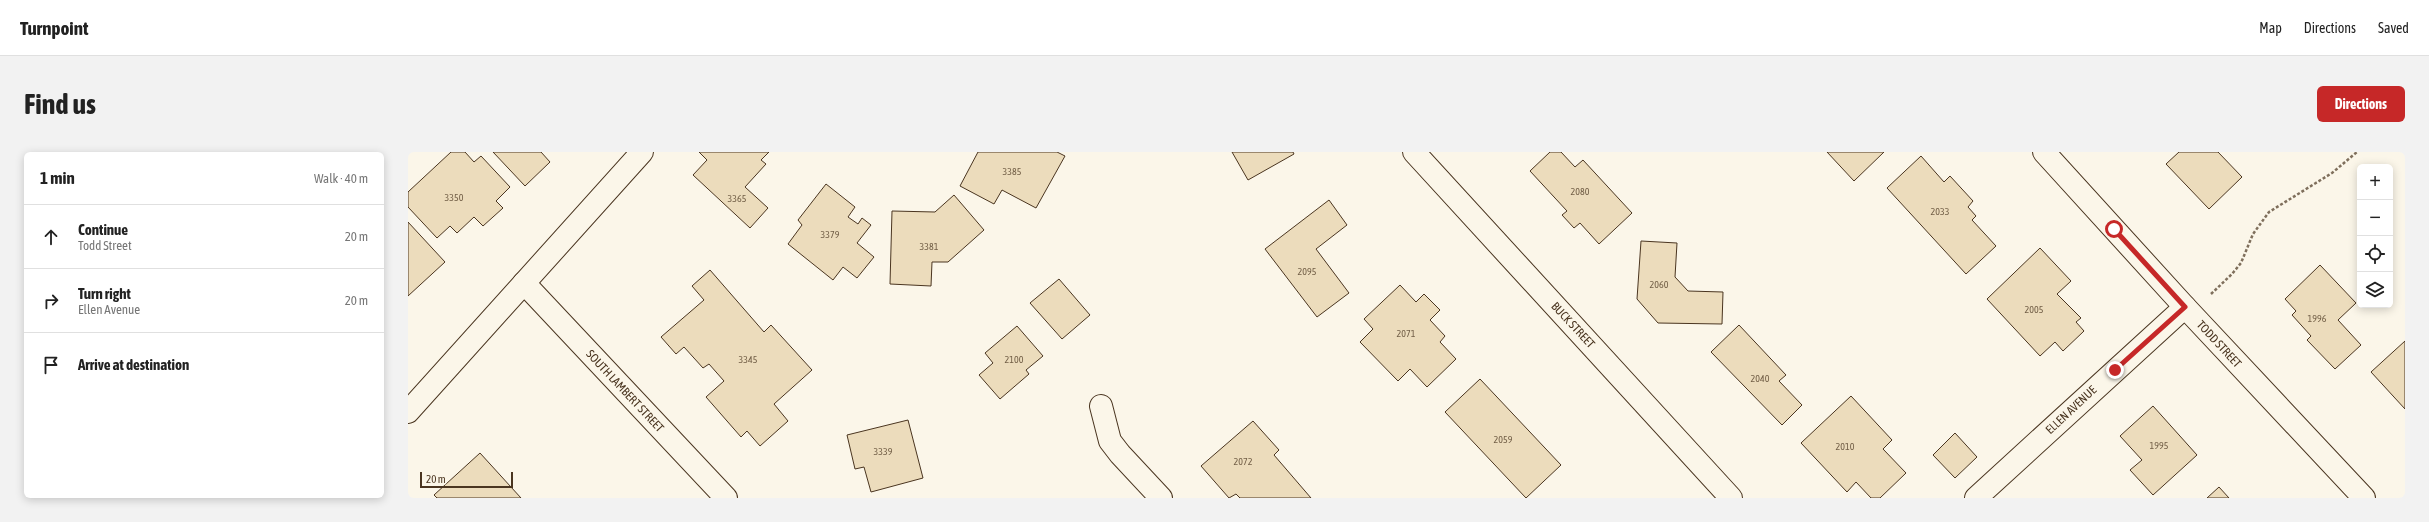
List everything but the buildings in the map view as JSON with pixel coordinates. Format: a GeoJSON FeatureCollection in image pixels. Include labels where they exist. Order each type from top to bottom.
{"type":"FeatureCollection","features":[{"type":"Feature","properties":{"kind":"street"},"geometry":{"type":"LineString","coordinates":[[408,412],[642,152]]}},
{"type":"Feature","properties":{"kind":"street","name":"BUCK STREET"},"geometry":{"type":"LineString","coordinates":[[1414,152],[1731,498]]}},
{"type":"Feature","properties":{"kind":"street","name":"TODD STREET"},"geometry":{"type":"LineString","coordinates":[[2044,152],[2185,307],[2364,498]]}},
{"type":"Feature","properties":{"kind":"street","name":"SOUTH LAMBERT STREET"},"geometry":{"type":"LineString","coordinates":[[524,283],[726,498]]}},
{"type":"Feature","properties":{"kind":"street","name":"ELLEN AVENUE"},"geometry":{"type":"LineString","coordinates":[[1976,498],[2185,307]]}},
{"type":"Feature","properties":{"kind":"street"},"geometry":{"type":"LineString","coordinates":[[1101,406],[1110,441],[1120,454],[1161,498]]}},
{"type":"Feature","properties":{"kind":"path"},"geometry":{"type":"LineString","coordinates":[[2208,297],[2232,274],[2241,262],[2253,234],[2269,212],[2332,173],[2357,152]]}},
{"type":"Feature","properties":{"kind":"route"},"geometry":{"type":"LineString","coordinates":[[2114,229],[2185,307],[2115,370]]}}]}
